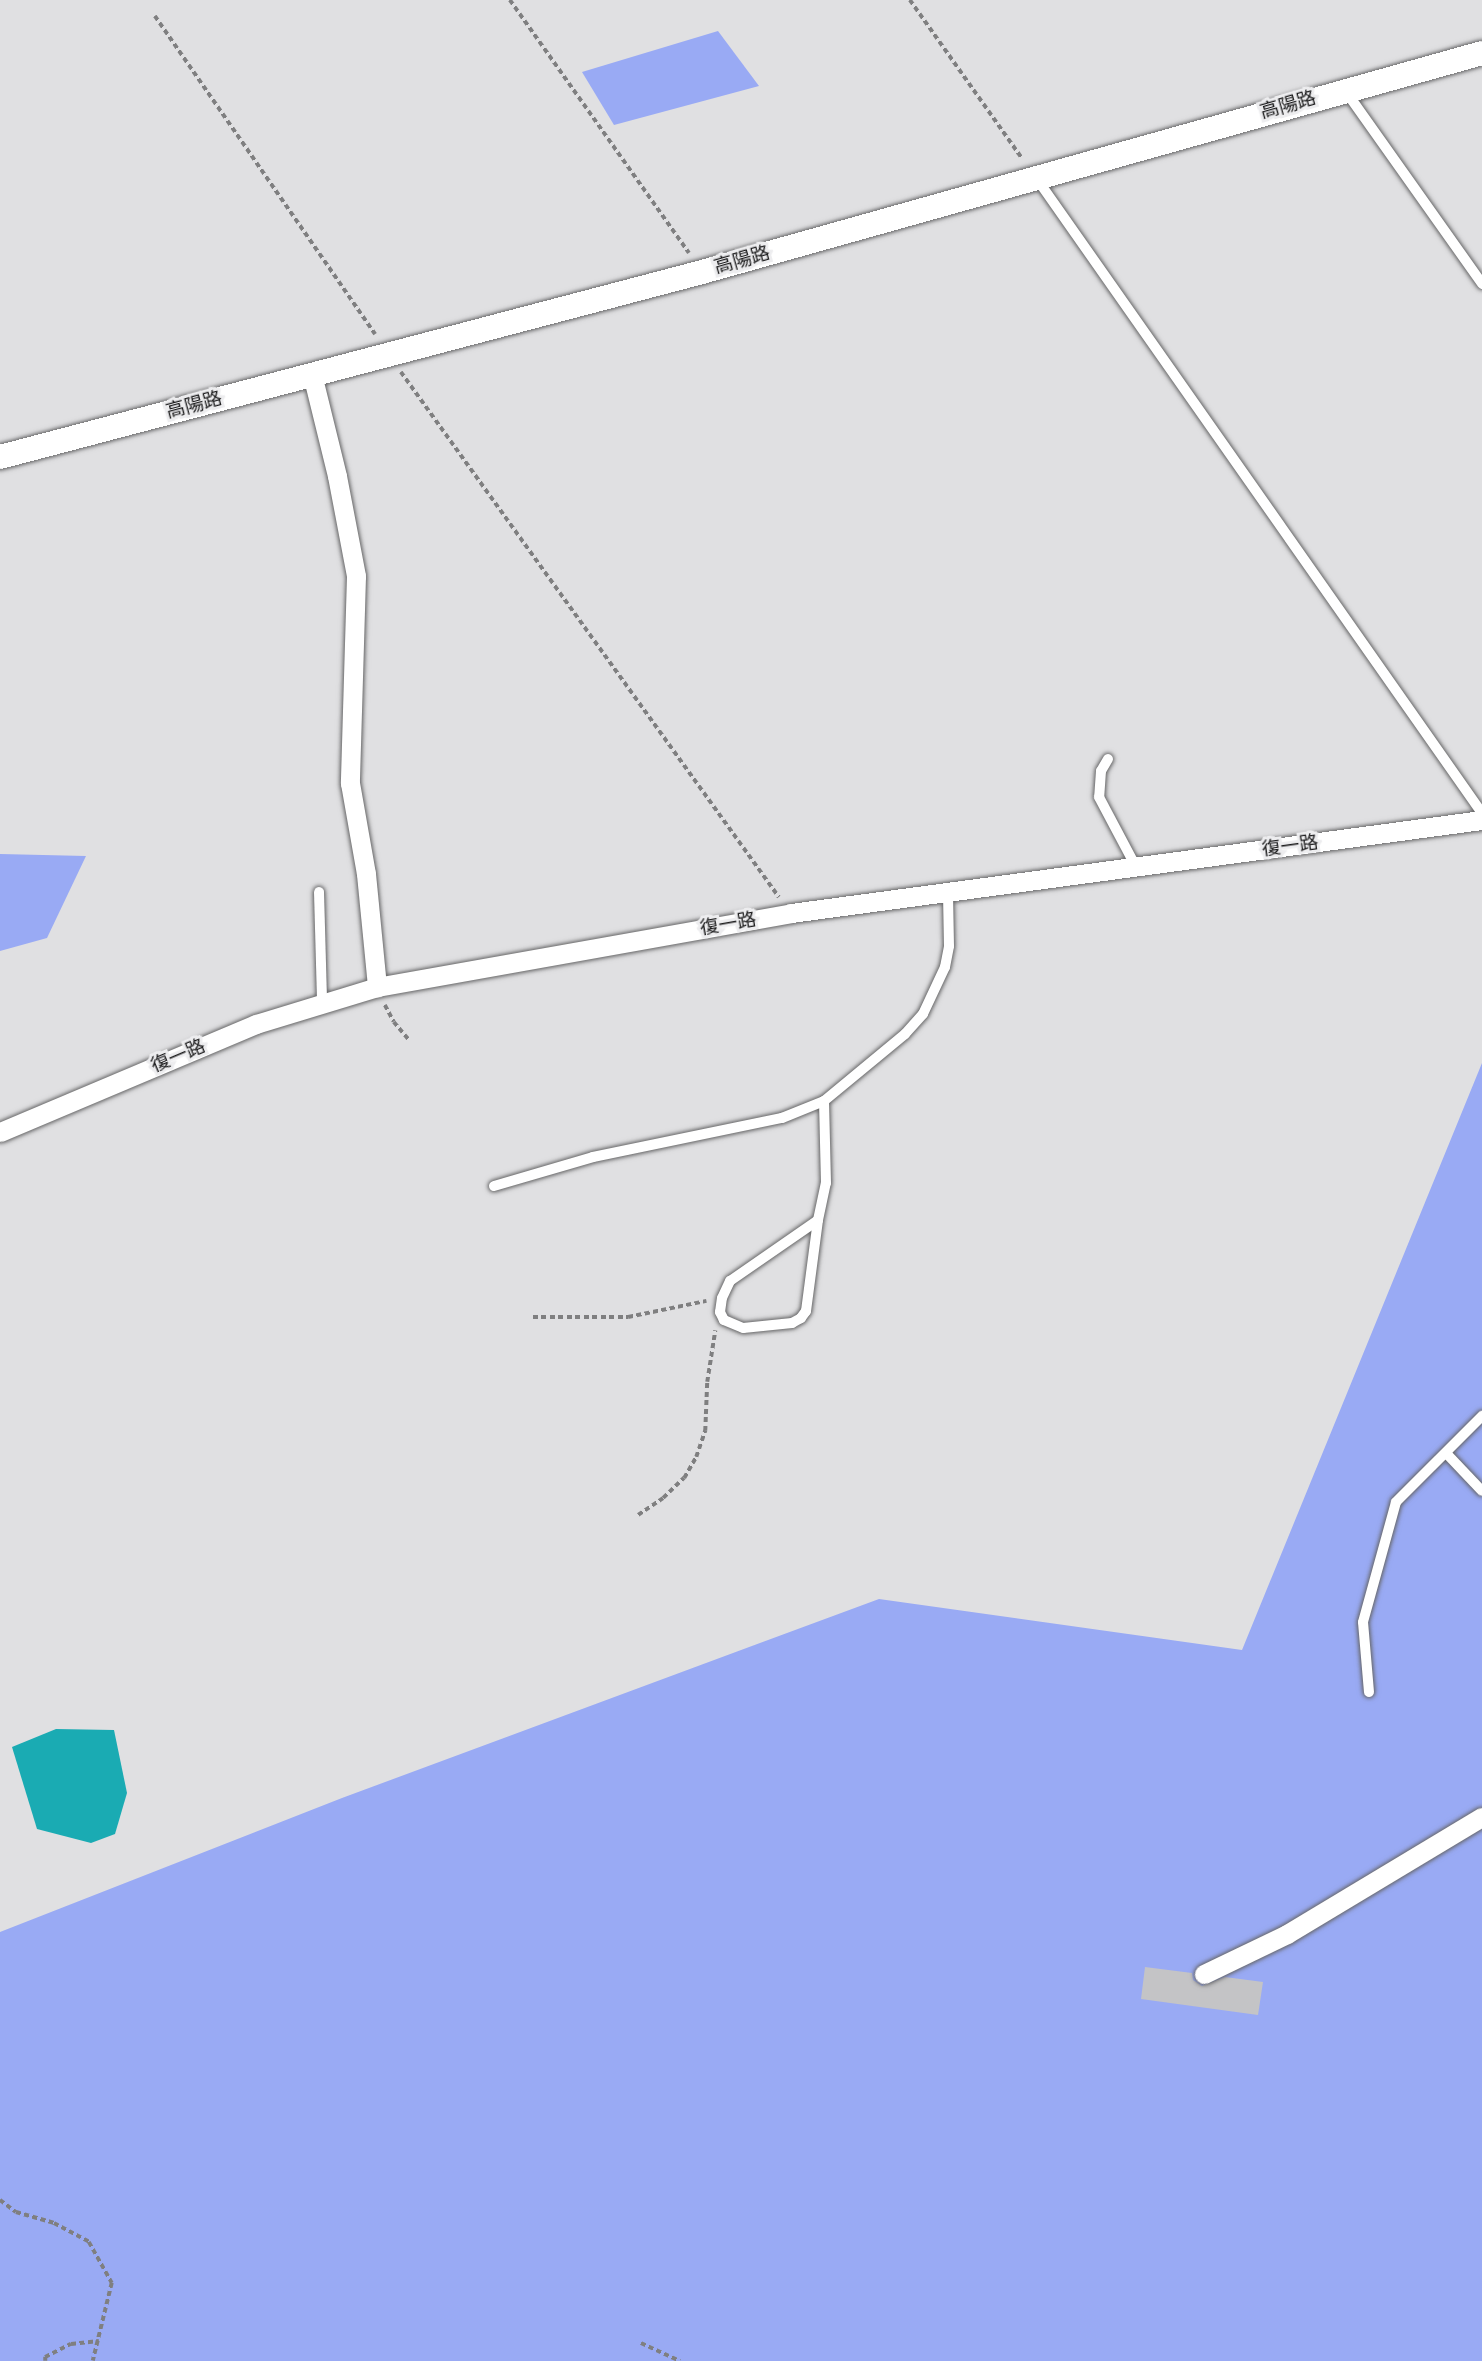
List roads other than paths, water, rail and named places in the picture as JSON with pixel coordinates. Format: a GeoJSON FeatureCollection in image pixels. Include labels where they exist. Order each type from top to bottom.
{"type":"FeatureCollection","features":[{"type":"Feature","properties":{"kind":"street","name":"高陽路"},"geometry":{"type":"LineString","coordinates":[[0,457],[387,352],[702,272],[1034,176],[1482,53]]}},
{"type":"Feature","properties":{"kind":"street"},"geometry":{"type":"LineString","coordinates":[[312,374],[337,476],[356,576],[350,783],[366,874],[377,987]]}},
{"type":"Feature","properties":{"kind":"street","name":"復一路"},"geometry":{"type":"LineString","coordinates":[[0,1132],[191,1050],[322,1002],[377,987],[791,913],[1482,820]]}},
{"type":"Feature","properties":{"kind":"street"},"geometry":{"type":"LineString","coordinates":[[1204,1974],[1287,1934],[1482,1817]]}},
{"type":"Feature","properties":{"kind":"lane"},"geometry":{"type":"LineString","coordinates":[[1345,90],[1482,284]]}},
{"type":"Feature","properties":{"kind":"lane"},"geometry":{"type":"LineString","coordinates":[[1034,176],[1482,813]]}},
{"type":"Feature","properties":{"kind":"lane"},"geometry":{"type":"LineString","coordinates":[[1108,759],[1101,771],[1099,797],[1136,867]]}},
{"type":"Feature","properties":{"kind":"lane"},"geometry":{"type":"LineString","coordinates":[[319,892],[322,1002]]}},
{"type":"Feature","properties":{"kind":"lane"},"geometry":{"type":"LineString","coordinates":[[494,1186],[593,1157],[782,1118],[824,1101],[905,1034],[923,1014],[945,967],[949,946],[948,892]]}},
{"type":"Feature","properties":{"kind":"lane"},"geometry":{"type":"LineString","coordinates":[[818,1220],[742,1269],[730,1280],[722,1298],[720,1312],[732,1325],[743,1328],[792,1323],[806,1311],[818,1220],[826,1183],[824,1101]]}},
{"type":"Feature","properties":{"kind":"lane"},"geometry":{"type":"LineString","coordinates":[[1369,1692],[1363,1622],[1396,1502],[1482,1416]]}},
{"type":"Feature","properties":{"kind":"lane"},"geometry":{"type":"LineString","coordinates":[[1447,1453],[1482,1491]]}}]}
